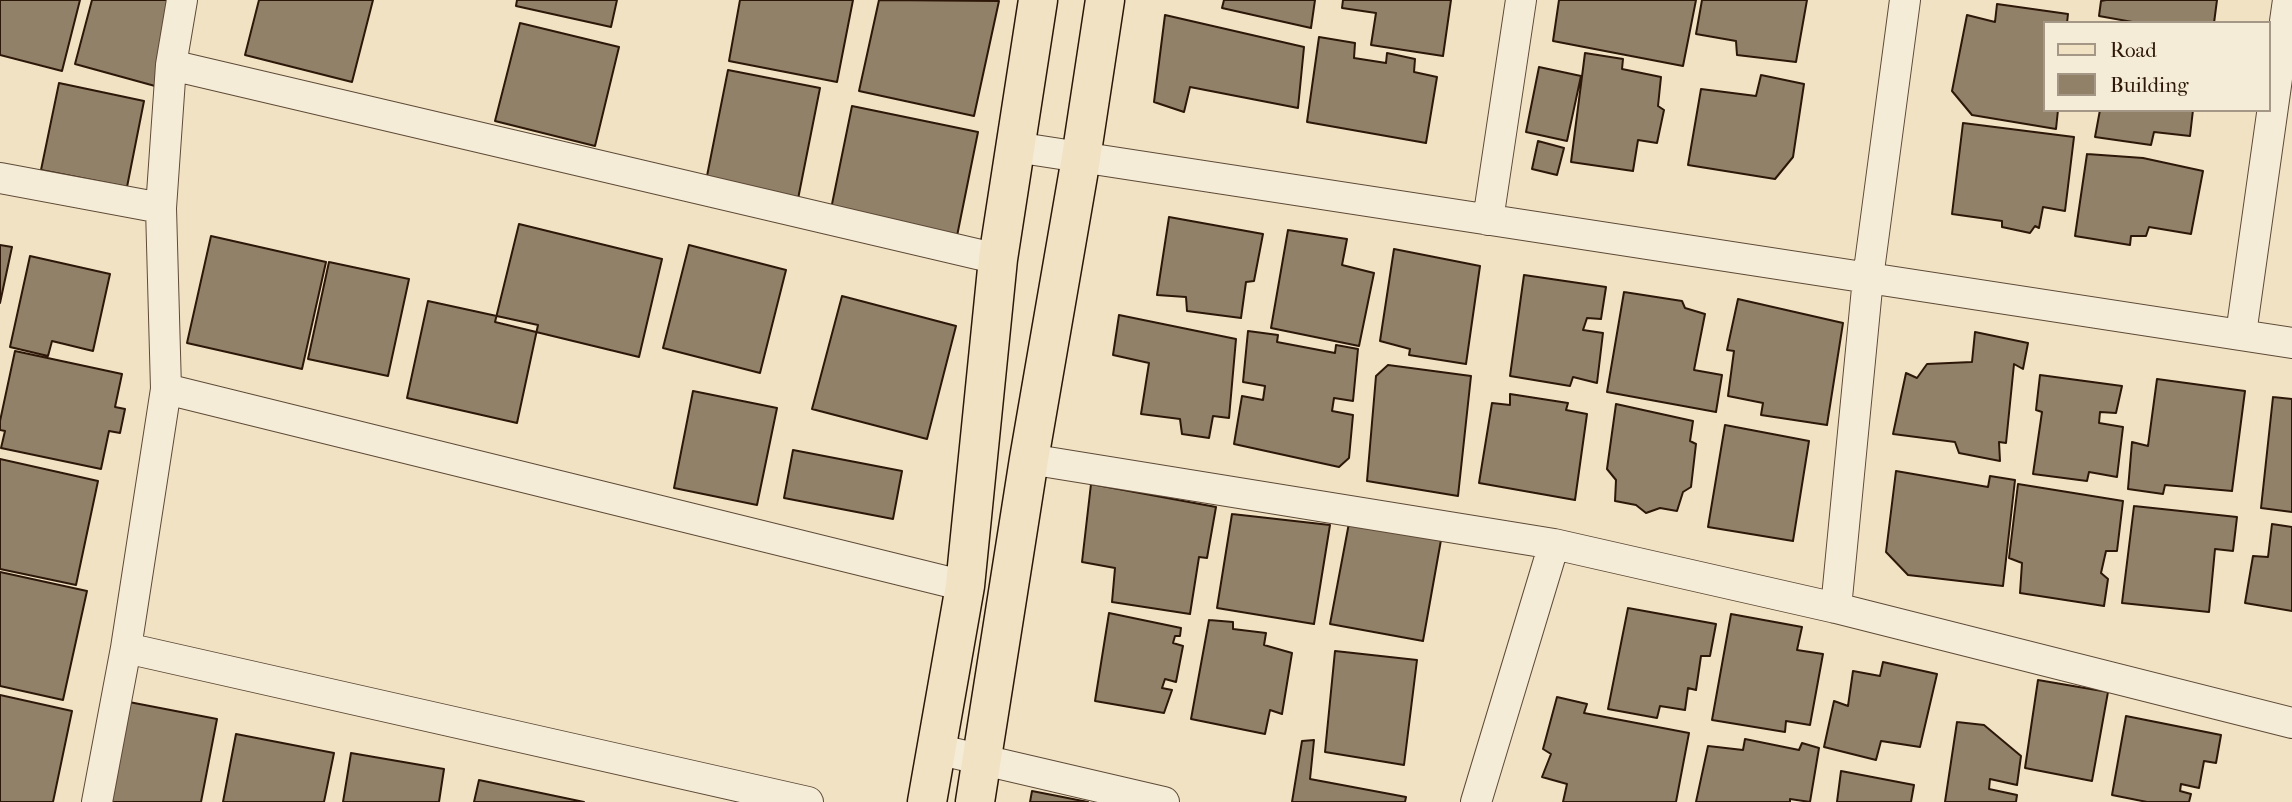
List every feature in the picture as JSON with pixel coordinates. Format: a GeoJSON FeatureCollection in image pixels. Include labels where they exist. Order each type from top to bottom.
{"type":"FeatureCollection","features":[{"type":"Feature","properties":{"kind":"main road"},"geometry":{"type":"LineString","coordinates":[[926,802],[965,586],[999,259],[1038,0]]}},
{"type":"Feature","properties":{"kind":"main road"},"geometry":{"type":"LineString","coordinates":[[975,802],[1105,0]]}},
{"type":"Feature","properties":{"kind":"street"},"geometry":{"type":"LineString","coordinates":[[97,802],[126,648],[166,389],[161,208],[171,65],[183,0]]}},
{"type":"Feature","properties":{"kind":"street"},"geometry":{"type":"LineString","coordinates":[[1488,220],[1521,0]]}},
{"type":"Feature","properties":{"kind":"street"},"geometry":{"type":"LineString","coordinates":[[1836,608],[1868,278],[1905,0]]}},
{"type":"Feature","properties":{"kind":"street"},"geometry":{"type":"LineString","coordinates":[[2241,334],[2288,0]]}},
{"type":"Feature","properties":{"kind":"street"},"geometry":{"type":"LineString","coordinates":[[171,65],[999,259]]}},
{"type":"Feature","properties":{"kind":"street"},"geometry":{"type":"LineString","coordinates":[[1015,147],[2292,343]]}},
{"type":"Feature","properties":{"kind":"street"},"geometry":{"type":"LineString","coordinates":[[0,178],[161,208]]}},
{"type":"Feature","properties":{"kind":"street"},"geometry":{"type":"LineString","coordinates":[[166,389],[965,586]]}},
{"type":"Feature","properties":{"kind":"street"},"geometry":{"type":"LineString","coordinates":[[1029,459],[1554,544],[1836,608],[2292,723]]}},
{"type":"Feature","properties":{"kind":"street"},"geometry":{"type":"LineString","coordinates":[[1476,802],[1554,544]]}},
{"type":"Feature","properties":{"kind":"street"},"geometry":{"type":"LineString","coordinates":[[126,648],[808,802]]}},
{"type":"Feature","properties":{"kind":"street"},"geometry":{"type":"LineString","coordinates":[[936,750],[1164,802]]}},
{"type":"Feature","properties":{"kind":"building"},"geometry":{"type":"Polygon","coordinates":[[[0,0],[80,0],[62,71],[0,55],[0,0]]]}},
{"type":"Feature","properties":{"kind":"building"},"geometry":{"type":"Polygon","coordinates":[[[92,0],[179,0],[155,86],[75,64],[92,0]]]}},
{"type":"Feature","properties":{"kind":"building"},"geometry":{"type":"Polygon","coordinates":[[[259,0],[373,0],[352,82],[245,55],[259,0]]]}},
{"type":"Feature","properties":{"kind":"building"},"geometry":{"type":"Polygon","coordinates":[[[517,0],[617,0],[611,27],[516,6],[517,0]]]}},
{"type":"Feature","properties":{"kind":"building"},"geometry":{"type":"Polygon","coordinates":[[[740,0],[853,0],[837,82],[729,61],[740,0]]]}},
{"type":"Feature","properties":{"kind":"building"},"geometry":{"type":"Polygon","coordinates":[[[879,0],[999,1],[974,116],[859,91],[879,0]]]}},
{"type":"Feature","properties":{"kind":"building"},"geometry":{"type":"Polygon","coordinates":[[[1224,0],[1315,0],[1311,28],[1222,8],[1224,0]]]}},
{"type":"Feature","properties":{"kind":"building"},"geometry":{"type":"Polygon","coordinates":[[[1343,0],[1451,0],[1443,56],[1371,45],[1376,13],[1342,8],[1343,0]]]}},
{"type":"Feature","properties":{"kind":"building"},"geometry":{"type":"Polygon","coordinates":[[[1559,0],[1696,0],[1683,66],[1553,41],[1559,0]]]}},
{"type":"Feature","properties":{"kind":"building"},"geometry":{"type":"Polygon","coordinates":[[[1702,0],[1807,0],[1796,62],[1737,55],[1736,41],[1696,34],[1702,0]]]}},
{"type":"Feature","properties":{"kind":"building"},"geometry":{"type":"Polygon","coordinates":[[[2217,0],[2214,21],[2127,21],[2099,16],[2101,1],[2217,0]]]}},
{"type":"Feature","properties":{"kind":"building"},"geometry":{"type":"Polygon","coordinates":[[[1997,4],[2068,14],[2067,21],[2044,21],[2044,112],[2058,112],[2056,129],[1972,115],[1952,91],[1967,15],[1995,22],[1997,4]]]}},
{"type":"Feature","properties":{"kind":"building"},"geometry":{"type":"Polygon","coordinates":[[[1165,15],[1304,47],[1298,108],[1190,87],[1184,112],[1154,102],[1165,15]]]}},
{"type":"Feature","properties":{"kind":"building"},"geometry":{"type":"Polygon","coordinates":[[[520,23],[619,47],[595,146],[495,121],[520,23]]]}},
{"type":"Feature","properties":{"kind":"building"},"geometry":{"type":"Polygon","coordinates":[[[1319,37],[1355,43],[1354,58],[1386,63],[1387,53],[1415,59],[1414,72],[1437,77],[1426,143],[1307,122],[1319,37]]]}},
{"type":"Feature","properties":{"kind":"building"},"geometry":{"type":"Polygon","coordinates":[[[1585,53],[1623,59],[1622,69],[1661,77],[1658,106],[1664,110],[1657,143],[1638,140],[1633,171],[1571,162],[1585,53]]]}},
{"type":"Feature","properties":{"kind":"building"},"geometry":{"type":"Polygon","coordinates":[[[1539,67],[1581,76],[1567,141],[1526,132],[1539,67]]]}},
{"type":"Feature","properties":{"kind":"building"},"geometry":{"type":"Polygon","coordinates":[[[728,70],[820,88],[798,199],[706,181],[728,70]]]}},
{"type":"Feature","properties":{"kind":"building"},"geometry":{"type":"Polygon","coordinates":[[[1761,75],[1804,84],[1793,157],[1775,179],[1688,165],[1701,89],[1756,96],[1761,75]]]}},
{"type":"Feature","properties":{"kind":"building"},"geometry":{"type":"Polygon","coordinates":[[[59,83],[144,101],[127,187],[41,170],[59,83]]]}},
{"type":"Feature","properties":{"kind":"building"},"geometry":{"type":"Polygon","coordinates":[[[852,106],[978,132],[956,241],[830,214],[852,106]]]}},
{"type":"Feature","properties":{"kind":"building"},"geometry":{"type":"Polygon","coordinates":[[[2100,112],[2193,112],[2190,136],[2154,132],[2151,145],[2095,137],[2100,112]]]}},
{"type":"Feature","properties":{"kind":"building"},"geometry":{"type":"Polygon","coordinates":[[[1963,123],[2074,137],[2065,211],[2043,207],[2039,228],[2035,226],[2030,233],[2002,227],[2002,221],[1952,214],[1963,123]]]}},
{"type":"Feature","properties":{"kind":"building"},"geometry":{"type":"Polygon","coordinates":[[[1538,141],[1564,148],[1557,175],[1532,169],[1538,141]]]}},
{"type":"Feature","properties":{"kind":"building"},"geometry":{"type":"Polygon","coordinates":[[[2087,154],[2143,158],[2203,171],[2191,234],[2149,227],[2146,236],[2131,236],[2130,245],[2075,236],[2087,154]]]}},
{"type":"Feature","properties":{"kind":"building"},"geometry":{"type":"Polygon","coordinates":[[[1169,217],[1263,234],[1254,281],[1246,282],[1241,318],[1187,311],[1186,297],[1157,295],[1169,217]]]}},
{"type":"Feature","properties":{"kind":"building"},"geometry":{"type":"Polygon","coordinates":[[[519,224],[662,259],[639,357],[495,322],[519,224]]]}},
{"type":"Feature","properties":{"kind":"building"},"geometry":{"type":"Polygon","coordinates":[[[1288,230],[1347,239],[1342,265],[1374,273],[1359,346],[1271,328],[1288,230]]]}},
{"type":"Feature","properties":{"kind":"building"},"geometry":{"type":"Polygon","coordinates":[[[211,236],[326,262],[302,369],[187,343],[211,236]]]}},
{"type":"Feature","properties":{"kind":"building"},"geometry":{"type":"Polygon","coordinates":[[[0,245],[12,247],[0,303],[0,245]]]}},
{"type":"Feature","properties":{"kind":"building"},"geometry":{"type":"Polygon","coordinates":[[[689,245],[786,270],[760,373],[663,348],[689,245]]]}},
{"type":"Feature","properties":{"kind":"building"},"geometry":{"type":"Polygon","coordinates":[[[1394,249],[1480,266],[1466,364],[1409,355],[1410,349],[1380,341],[1394,249]]]}},
{"type":"Feature","properties":{"kind":"building"},"geometry":{"type":"Polygon","coordinates":[[[30,256],[110,274],[93,351],[52,341],[48,356],[10,347],[30,256]]]}},
{"type":"Feature","properties":{"kind":"building"},"geometry":{"type":"Polygon","coordinates":[[[329,262],[409,279],[388,376],[308,359],[329,262]]]}},
{"type":"Feature","properties":{"kind":"building"},"geometry":{"type":"Polygon","coordinates":[[[1524,275],[1606,287],[1601,319],[1587,318],[1583,330],[1603,333],[1597,383],[1573,377],[1570,386],[1510,376],[1524,275]]]}},
{"type":"Feature","properties":{"kind":"building"},"geometry":{"type":"Polygon","coordinates":[[[1624,292],[1682,301],[1685,308],[1705,314],[1694,370],[1722,375],[1716,412],[1607,392],[1624,292]]]}},
{"type":"Feature","properties":{"kind":"building"},"geometry":{"type":"Polygon","coordinates":[[[842,296],[956,326],[927,439],[812,409],[842,296]]]}},
{"type":"Feature","properties":{"kind":"building"},"geometry":{"type":"Polygon","coordinates":[[[1738,299],[1843,323],[1827,425],[1761,415],[1763,403],[1728,396],[1734,351],[1727,350],[1738,299]]]}},
{"type":"Feature","properties":{"kind":"building"},"geometry":{"type":"Polygon","coordinates":[[[428,301],[538,325],[517,423],[407,398],[428,301]]]}},
{"type":"Feature","properties":{"kind":"building"},"geometry":{"type":"Polygon","coordinates":[[[1119,315],[1236,339],[1229,418],[1213,416],[1209,438],[1182,434],[1180,419],[1141,414],[1149,363],[1113,355],[1119,315]]]}},
{"type":"Feature","properties":{"kind":"building"},"geometry":{"type":"Polygon","coordinates":[[[1248,331],[1278,335],[1277,342],[1335,353],[1336,345],[1358,349],[1353,401],[1334,398],[1332,411],[1353,415],[1349,458],[1339,467],[1234,444],[1242,396],[1263,400],[1265,386],[1243,382],[1248,331]]]}},
{"type":"Feature","properties":{"kind":"building"},"geometry":{"type":"Polygon","coordinates":[[[1975,332],[2028,343],[2023,369],[2014,364],[2006,443],[1999,442],[2000,461],[1959,453],[1955,442],[1893,434],[1906,373],[1917,378],[1927,364],[1972,362],[1975,332]]]}},
{"type":"Feature","properties":{"kind":"building"},"geometry":{"type":"Polygon","coordinates":[[[15,351],[122,374],[115,407],[125,409],[120,433],[109,431],[101,469],[1,448],[5,431],[0,430],[0,421],[15,351]]]}},
{"type":"Feature","properties":{"kind":"building"},"geometry":{"type":"Polygon","coordinates":[[[1388,365],[1471,376],[1458,496],[1367,481],[1376,376],[1388,365]]]}},
{"type":"Feature","properties":{"kind":"building"},"geometry":{"type":"Polygon","coordinates":[[[2040,375],[2122,386],[2116,413],[2100,412],[2099,423],[2123,427],[2117,477],[2089,472],[2087,481],[2033,474],[2042,412],[2036,410],[2040,375]]]}},
{"type":"Feature","properties":{"kind":"building"},"geometry":{"type":"Polygon","coordinates":[[[2157,379],[2245,391],[2232,491],[2165,485],[2163,494],[2128,489],[2132,442],[2148,446],[2157,379]]]}},
{"type":"Feature","properties":{"kind":"building"},"geometry":{"type":"Polygon","coordinates":[[[693,391],[777,408],[757,505],[674,488],[693,391]]]}},
{"type":"Feature","properties":{"kind":"building"},"geometry":{"type":"Polygon","coordinates":[[[1510,394],[1568,403],[1566,410],[1587,414],[1575,500],[1479,483],[1492,403],[1510,405],[1510,394]]]}},
{"type":"Feature","properties":{"kind":"building"},"geometry":{"type":"Polygon","coordinates":[[[2273,397],[2292,399],[2292,512],[2261,508],[2273,397]]]}},
{"type":"Feature","properties":{"kind":"building"},"geometry":{"type":"Polygon","coordinates":[[[1616,404],[1693,421],[1690,441],[1696,444],[1691,487],[1683,492],[1677,511],[1660,508],[1646,513],[1636,505],[1615,501],[1616,480],[1607,469],[1616,404]]]}},
{"type":"Feature","properties":{"kind":"building"},"geometry":{"type":"Polygon","coordinates":[[[1725,425],[1809,441],[1793,541],[1708,527],[1725,425]]]}},
{"type":"Feature","properties":{"kind":"building"},"geometry":{"type":"Polygon","coordinates":[[[793,450],[902,471],[893,519],[784,498],[793,450]]]}},
{"type":"Feature","properties":{"kind":"building"},"geometry":{"type":"Polygon","coordinates":[[[0,459],[98,481],[76,585],[0,569],[0,459]]]}},
{"type":"Feature","properties":{"kind":"building"},"geometry":{"type":"Polygon","coordinates":[[[1896,471],[1988,487],[1990,476],[2015,480],[2003,586],[1908,575],[1886,552],[1896,471]]]}},
{"type":"Feature","properties":{"kind":"building"},"geometry":{"type":"Polygon","coordinates":[[[1091,484],[1216,507],[1207,558],[1199,557],[1190,614],[1112,602],[1115,568],[1082,562],[1091,484]]]}},
{"type":"Feature","properties":{"kind":"building"},"geometry":{"type":"Polygon","coordinates":[[[2018,484],[2123,501],[2117,551],[2106,551],[2101,573],[2108,579],[2104,606],[2020,593],[2022,563],[2009,558],[2018,484]]]}},
{"type":"Feature","properties":{"kind":"building"},"geometry":{"type":"Polygon","coordinates":[[[2134,506],[2237,517],[2233,551],[2215,549],[2209,612],[2122,603],[2134,506]]]}},
{"type":"Feature","properties":{"kind":"building"},"geometry":{"type":"Polygon","coordinates":[[[1232,514],[1330,525],[1314,624],[1217,608],[1232,514]]]}},
{"type":"Feature","properties":{"kind":"building"},"geometry":{"type":"Polygon","coordinates":[[[1349,523],[1441,540],[1423,641],[1330,624],[1349,523]]]}},
{"type":"Feature","properties":{"kind":"building"},"geometry":{"type":"Polygon","coordinates":[[[2272,524],[2292,527],[2292,611],[2245,603],[2253,556],[2268,557],[2272,524]]]}},
{"type":"Feature","properties":{"kind":"building"},"geometry":{"type":"Polygon","coordinates":[[[0,572],[87,591],[63,700],[0,686],[0,572]]]}},
{"type":"Feature","properties":{"kind":"building"},"geometry":{"type":"Polygon","coordinates":[[[1628,608],[1716,624],[1710,656],[1701,656],[1696,690],[1688,688],[1685,710],[1660,706],[1657,718],[1608,709],[1628,608]]]}},
{"type":"Feature","properties":{"kind":"building"},"geometry":{"type":"Polygon","coordinates":[[[1109,613],[1181,628],[1180,636],[1175,636],[1173,643],[1183,646],[1176,682],[1165,679],[1162,688],[1172,690],[1164,713],[1095,701],[1109,613]]]}},
{"type":"Feature","properties":{"kind":"building"},"geometry":{"type":"Polygon","coordinates":[[[1731,614],[1802,627],[1797,650],[1823,654],[1810,725],[1786,721],[1785,732],[1712,720],[1731,614]]]}},
{"type":"Feature","properties":{"kind":"building"},"geometry":{"type":"Polygon","coordinates":[[[1209,620],[1233,622],[1233,629],[1266,633],[1264,645],[1292,653],[1282,714],[1270,710],[1265,734],[1191,719],[1209,620]]]}},
{"type":"Feature","properties":{"kind":"building"},"geometry":{"type":"Polygon","coordinates":[[[1335,651],[1417,660],[1404,765],[1325,752],[1335,651]]]}},
{"type":"Feature","properties":{"kind":"building"},"geometry":{"type":"Polygon","coordinates":[[[1883,662],[1937,674],[1920,747],[1881,741],[1876,760],[1824,747],[1834,701],[1848,706],[1853,671],[1880,676],[1883,662]]]}},
{"type":"Feature","properties":{"kind":"building"},"geometry":{"type":"Polygon","coordinates":[[[2038,680],[2108,692],[2092,781],[2025,768],[2038,680]]]}},
{"type":"Feature","properties":{"kind":"building"},"geometry":{"type":"Polygon","coordinates":[[[0,695],[72,711],[53,802],[0,802],[0,695]]]}},
{"type":"Feature","properties":{"kind":"building"},"geometry":{"type":"Polygon","coordinates":[[[1557,697],[1587,704],[1584,713],[1689,733],[1676,802],[1563,802],[1567,784],[1542,777],[1551,754],[1543,749],[1557,697]]]}},
{"type":"Feature","properties":{"kind":"building"},"geometry":{"type":"Polygon","coordinates":[[[129,702],[217,719],[201,802],[109,802],[129,702]]]}},
{"type":"Feature","properties":{"kind":"building"},"geometry":{"type":"Polygon","coordinates":[[[2126,716],[2221,735],[2216,763],[2204,761],[2199,788],[2181,784],[2180,791],[2191,794],[2189,802],[2147,802],[2112,795],[2126,716]]]}},
{"type":"Feature","properties":{"kind":"building"},"geometry":{"type":"Polygon","coordinates":[[[1957,722],[1984,725],[2021,756],[2017,785],[1990,779],[1989,789],[2017,795],[2016,802],[1945,802],[1957,722]]]}},
{"type":"Feature","properties":{"kind":"building"},"geometry":{"type":"Polygon","coordinates":[[[236,734],[334,753],[324,802],[223,802],[236,734]]]}},
{"type":"Feature","properties":{"kind":"building"},"geometry":{"type":"Polygon","coordinates":[[[1745,739],[1799,750],[1802,743],[1819,748],[1810,802],[1790,799],[1790,802],[1696,802],[1708,746],[1743,750],[1745,739]]]}},
{"type":"Feature","properties":{"kind":"building"},"geometry":{"type":"Polygon","coordinates":[[[1314,740],[1310,779],[1406,797],[1405,802],[1292,802],[1302,741],[1314,740]]]}},
{"type":"Feature","properties":{"kind":"building"},"geometry":{"type":"Polygon","coordinates":[[[351,753],[444,769],[439,802],[343,802],[351,753]]]}},
{"type":"Feature","properties":{"kind":"building"},"geometry":{"type":"Polygon","coordinates":[[[1841,771],[1914,785],[1911,802],[1837,802],[1841,771]]]}},
{"type":"Feature","properties":{"kind":"building"},"geometry":{"type":"Polygon","coordinates":[[[479,780],[584,802],[474,802],[479,780]]]}},
{"type":"Feature","properties":{"kind":"building"},"geometry":{"type":"Polygon","coordinates":[[[1032,791],[1088,802],[1030,802],[1032,791]]]}}]}
